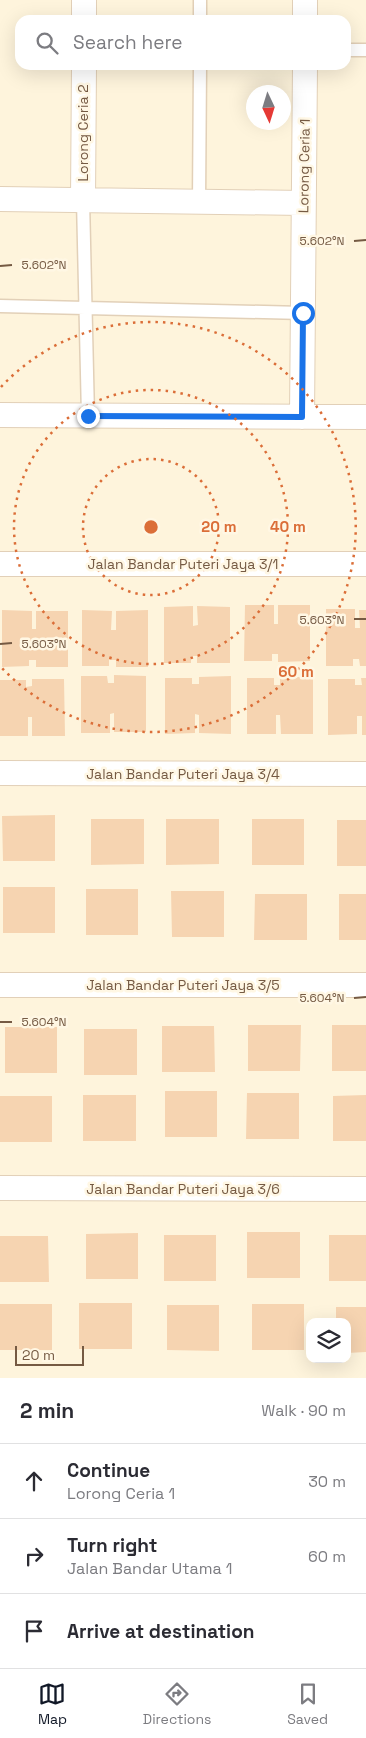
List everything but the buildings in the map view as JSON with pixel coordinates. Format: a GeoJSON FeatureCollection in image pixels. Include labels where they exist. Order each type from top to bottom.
{"type":"FeatureCollection","features":[{"type":"Feature","properties":{"kind":"street"},"geometry":{"type":"LineString","coordinates":[[84,0],[84,15]]}},
{"type":"Feature","properties":{"kind":"street"},"geometry":{"type":"LineString","coordinates":[[305,0],[305,15]]}},
{"type":"Feature","properties":{"kind":"street","name":"Lorong Ceria 2"},"geometry":{"type":"LineString","coordinates":[[83,200],[84,70]]}},
{"type":"Feature","properties":{"kind":"street","name":"Lorong Ceria 1"},"geometry":{"type":"LineString","coordinates":[[302,417],[305,70]]}},
{"type":"Feature","properties":{"kind":"street"},"geometry":{"type":"LineString","coordinates":[[0,199],[303,203]]}},
{"type":"Feature","properties":{"kind":"street"},"geometry":{"type":"LineString","coordinates":[[0,415],[366,417]]}},
{"type":"Feature","properties":{"kind":"street","name":"Jalan Bandar Puteri Jaya 3/1"},"geometry":{"type":"LineString","coordinates":[[0,564],[366,564]]}},
{"type":"Feature","properties":{"kind":"street","name":"Jalan Bandar Puteri Jaya 3/4"},"geometry":{"type":"LineString","coordinates":[[0,774],[366,774]]}},
{"type":"Feature","properties":{"kind":"street","name":"Jalan Bandar Puteri Jaya 3/5"},"geometry":{"type":"LineString","coordinates":[[0,985],[366,985]]}},
{"type":"Feature","properties":{"kind":"street","name":"Jalan Bandar Puteri Jaya 3/6"},"geometry":{"type":"LineString","coordinates":[[0,1188],[366,1189]]}},
{"type":"Feature","properties":{"kind":"lane"},"geometry":{"type":"LineString","coordinates":[[200,0],[200,15]]}},
{"type":"Feature","properties":{"kind":"lane"},"geometry":{"type":"LineString","coordinates":[[351,50],[366,50]]}},
{"type":"Feature","properties":{"kind":"lane"},"geometry":{"type":"LineString","coordinates":[[199,202],[200,70]]}},
{"type":"Feature","properties":{"kind":"lane"},"geometry":{"type":"LineString","coordinates":[[83,200],[88,416]]}},
{"type":"Feature","properties":{"kind":"lane"},"geometry":{"type":"LineString","coordinates":[[0,306],[303,313]]}},
{"type":"Feature","properties":{"kind":"route"},"geometry":{"type":"LineString","coordinates":[[88,416],[302,417],[303,313]]}}]}
